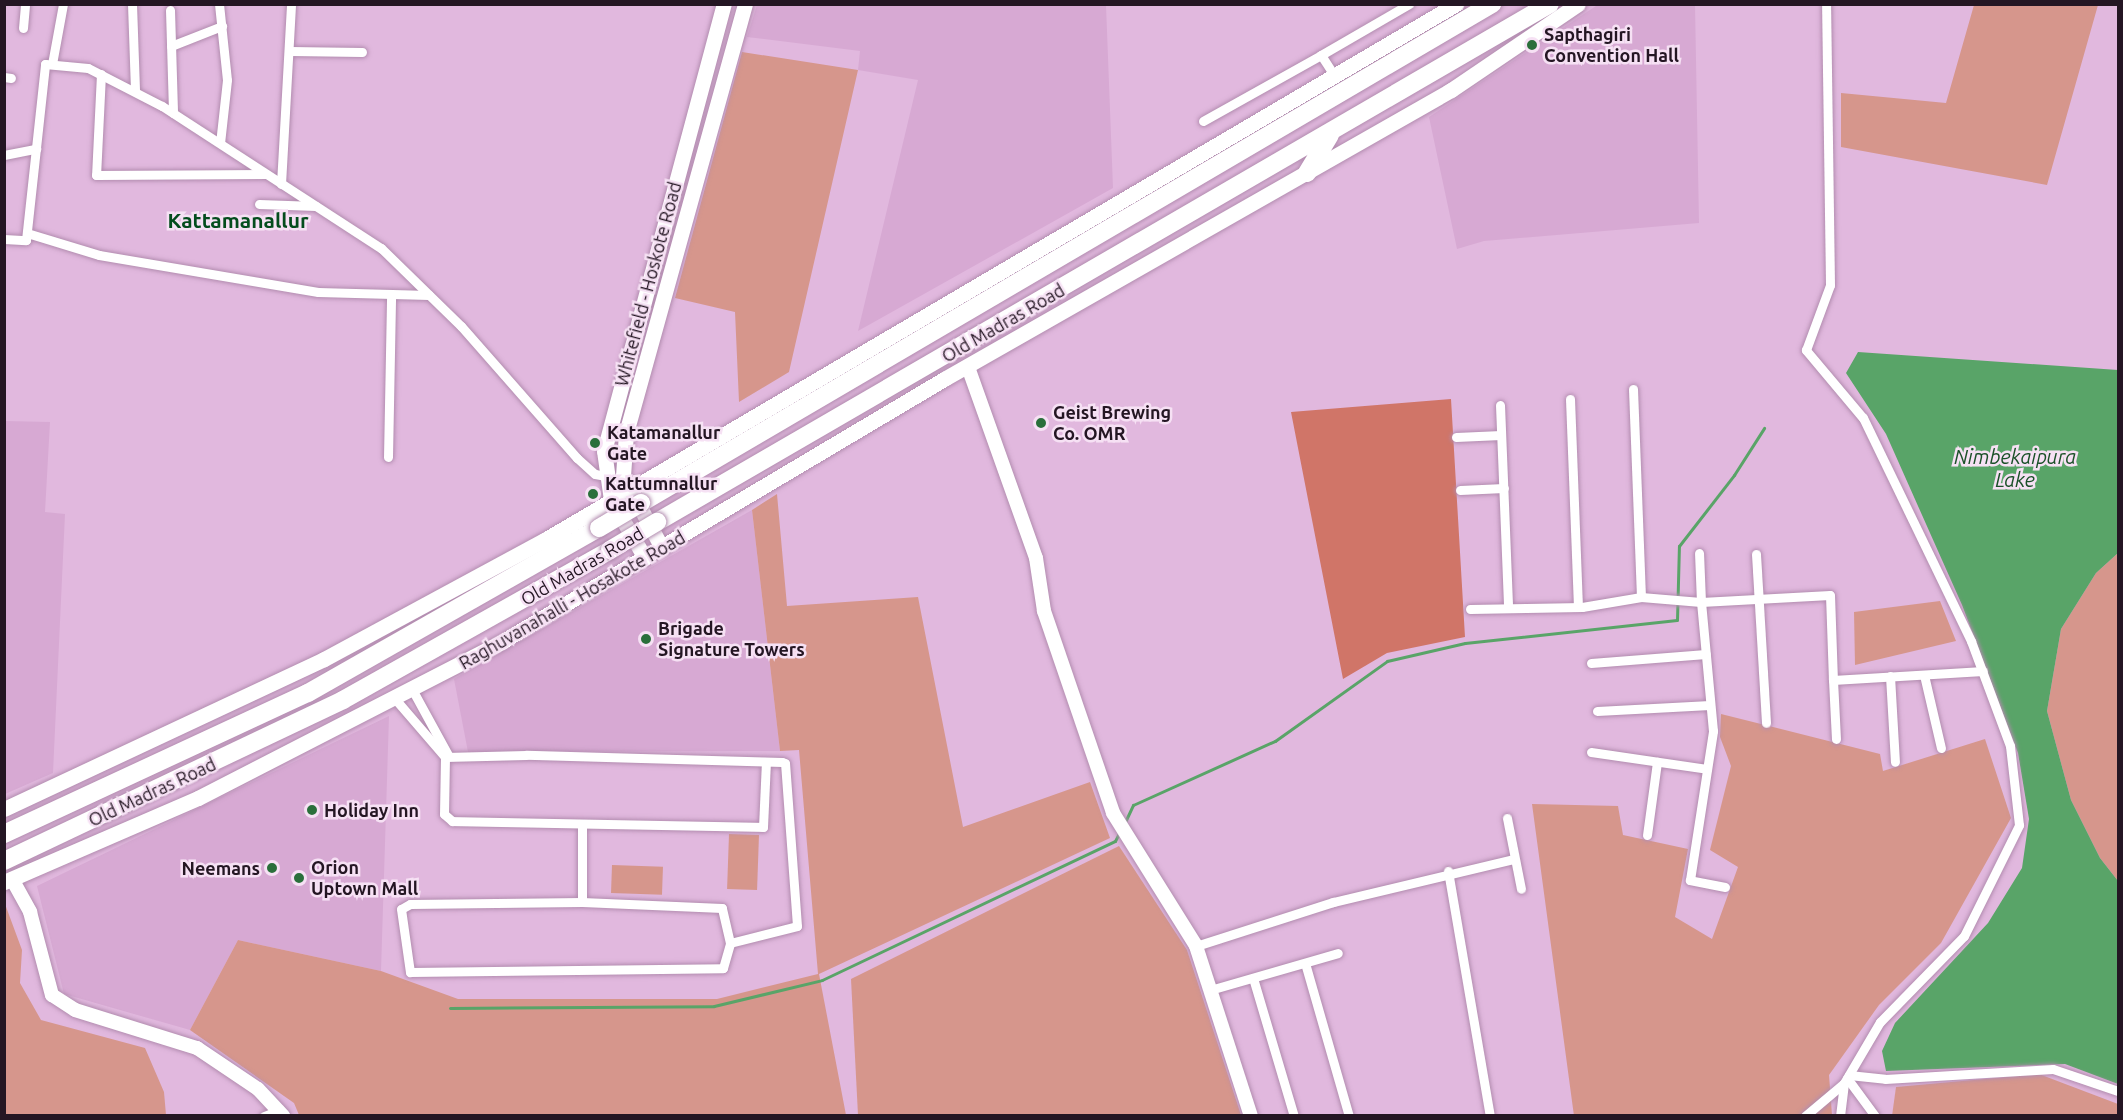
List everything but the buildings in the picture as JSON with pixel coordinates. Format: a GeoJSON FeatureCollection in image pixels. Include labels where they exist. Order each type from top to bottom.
{"type":"FeatureCollection","features":[{"type":"Feature","properties":{"kind":"highway","name":"Old Madras Road"},"geometry":{"type":"LineString","coordinates":[[4,861],[343,700],[610,550],[1550,4]]}},
{"type":"Feature","properties":{"kind":"highway"},"geometry":{"type":"LineString","coordinates":[[4,834],[308,693],[599,528],[631,490],[1211,173],[1491,5]]}},
{"type":"Feature","properties":{"kind":"highway"},"geometry":{"type":"LineString","coordinates":[[1307,173],[1331,133]]}},
{"type":"Feature","properties":{"kind":"main road","name":"Whitefield - Hoskote Road"},"geometry":{"type":"LineString","coordinates":[[645,558],[611,500],[604,478],[610,421],[724,4]]}},
{"type":"Feature","properties":{"kind":"main road","name":"Whitefield - Hoskote Road"},"geometry":{"type":"LineString","coordinates":[[631,490],[626,433],[745,4]]}},
{"type":"Feature","properties":{"kind":"main road"},"geometry":{"type":"LineString","coordinates":[[4,808],[324,659],[631,490],[1456,4]]}},
{"type":"Feature","properties":{"kind":"main road","name":"Raghuvanahalli - Hosakote Road"},"geometry":{"type":"LineString","coordinates":[[8,880],[198,798],[413,691],[645,558],[968,367],[1457,87],[1578,4]]}},
{"type":"Feature","properties":{"kind":"main road"},"geometry":{"type":"LineString","coordinates":[[968,367],[1036,558],[1044,611],[1113,813],[1124,836],[1196,946],[1251,1116]]}},
{"type":"Feature","properties":{"kind":"main road"},"geometry":{"type":"LineString","coordinates":[[631,490],[662,548]]}},
{"type":"Feature","properties":{"kind":"main road"},"geometry":{"type":"LineString","coordinates":[[8,880],[30,912],[52,995],[75,1010],[197,1048],[281,1113]]}},
{"type":"Feature","properties":{"kind":"street"},"geometry":{"type":"LineString","coordinates":[[23,28],[25,4]]}},
{"type":"Feature","properties":{"kind":"street"},"geometry":{"type":"LineString","coordinates":[[52,64],[63,4]]}},
{"type":"Feature","properties":{"kind":"street"},"geometry":{"type":"LineString","coordinates":[[132,4],[135,91]]}},
{"type":"Feature","properties":{"kind":"street"},"geometry":{"type":"LineString","coordinates":[[219,4],[227,80],[220,143]]}},
{"type":"Feature","properties":{"kind":"street"},"geometry":{"type":"LineString","coordinates":[[281,184],[291,4]]}},
{"type":"Feature","properties":{"kind":"street"},"geometry":{"type":"LineString","coordinates":[[1203,121],[1408,4]]}},
{"type":"Feature","properties":{"kind":"street"},"geometry":{"type":"LineString","coordinates":[[1805,1116],[1847,1078],[1880,1022],[1964,936],[2019,825],[2010,746],[1983,671],[1863,418],[1806,350],[1830,285],[1826,4]]}},
{"type":"Feature","properties":{"kind":"street"},"geometry":{"type":"LineString","coordinates":[[170,10],[173,113]]}},
{"type":"Feature","properties":{"kind":"street"},"geometry":{"type":"LineString","coordinates":[[171,46],[222,26]]}},
{"type":"Feature","properties":{"kind":"street"},"geometry":{"type":"LineString","coordinates":[[290,51],[362,52]]}},
{"type":"Feature","properties":{"kind":"street"},"geometry":{"type":"LineString","coordinates":[[1321,55],[1334,75]]}},
{"type":"Feature","properties":{"kind":"street"},"geometry":{"type":"LineString","coordinates":[[4,239],[26,240],[45,64],[102,74],[173,113],[381,248],[429,295],[578,458],[604,478],[631,490]]}},
{"type":"Feature","properties":{"kind":"street"},"geometry":{"type":"LineString","coordinates":[[102,74],[96,175],[266,174]]}},
{"type":"Feature","properties":{"kind":"street"},"geometry":{"type":"LineString","coordinates":[[4,155],[36,149]]}},
{"type":"Feature","properties":{"kind":"street"},"geometry":{"type":"LineString","coordinates":[[259,204],[316,206]]}},
{"type":"Feature","properties":{"kind":"street"},"geometry":{"type":"LineString","coordinates":[[27,233],[143,264],[318,292],[391,296],[429,295]]}},
{"type":"Feature","properties":{"kind":"street"},"geometry":{"type":"LineString","coordinates":[[388,456],[391,296]]}},
{"type":"Feature","properties":{"kind":"street"},"geometry":{"type":"LineString","coordinates":[[1633,389],[1641,597]]}},
{"type":"Feature","properties":{"kind":"street"},"geometry":{"type":"LineString","coordinates":[[1570,399],[1578,607]]}},
{"type":"Feature","properties":{"kind":"street"},"geometry":{"type":"LineString","coordinates":[[1500,405],[1508,607]]}},
{"type":"Feature","properties":{"kind":"street"},"geometry":{"type":"LineString","coordinates":[[1456,437],[1502,435]]}},
{"type":"Feature","properties":{"kind":"street"},"geometry":{"type":"LineString","coordinates":[[1460,490],[1504,488]]}},
{"type":"Feature","properties":{"kind":"street"},"geometry":{"type":"LineString","coordinates":[[1699,553],[1710,705],[1707,769],[1690,880],[1725,887]]}},
{"type":"Feature","properties":{"kind":"street"},"geometry":{"type":"LineString","coordinates":[[1756,554],[1766,723]]}},
{"type":"Feature","properties":{"kind":"street"},"geometry":{"type":"LineString","coordinates":[[1470,609],[1578,607],[1641,597],[1701,602],[1830,595],[1836,739]]}},
{"type":"Feature","properties":{"kind":"street"},"geometry":{"type":"LineString","coordinates":[[1591,663],[1706,654]]}},
{"type":"Feature","properties":{"kind":"street"},"geometry":{"type":"LineString","coordinates":[[1833,680],[1983,671]]}},
{"type":"Feature","properties":{"kind":"street"},"geometry":{"type":"LineString","coordinates":[[1924,675],[1941,748]]}},
{"type":"Feature","properties":{"kind":"street"},"geometry":{"type":"LineString","coordinates":[[1890,676],[1895,762]]}},
{"type":"Feature","properties":{"kind":"street"},"geometry":{"type":"LineString","coordinates":[[413,691],[447,756],[444,814],[452,821],[763,827],[766,762]]}},
{"type":"Feature","properties":{"kind":"street"},"geometry":{"type":"LineString","coordinates":[[396,700],[447,756],[785,763],[797,926],[730,943]]}},
{"type":"Feature","properties":{"kind":"street"},"geometry":{"type":"LineString","coordinates":[[1597,711],[1710,705]]}},
{"type":"Feature","properties":{"kind":"street"},"geometry":{"type":"LineString","coordinates":[[1591,752],[1707,769]]}},
{"type":"Feature","properties":{"kind":"street"},"geometry":{"type":"LineString","coordinates":[[1647,835],[1657,762]]}},
{"type":"Feature","properties":{"kind":"street"},"geometry":{"type":"LineString","coordinates":[[1507,818],[1513,859],[1521,889]]}},
{"type":"Feature","properties":{"kind":"street"},"geometry":{"type":"LineString","coordinates":[[582,824],[582,902]]}},
{"type":"Feature","properties":{"kind":"street"},"geometry":{"type":"LineString","coordinates":[[1196,946],[1448,871],[1513,859]]}},
{"type":"Feature","properties":{"kind":"street"},"geometry":{"type":"LineString","coordinates":[[1448,871],[1490,1116]]}},
{"type":"Feature","properties":{"kind":"street"},"geometry":{"type":"LineString","coordinates":[[582,902],[722,908],[730,943],[723,968],[528,973],[405,968],[404,905],[582,902]]}},
{"type":"Feature","properties":{"kind":"street"},"geometry":{"type":"LineString","coordinates":[[1210,990],[1338,953]]}},
{"type":"Feature","properties":{"kind":"street"},"geometry":{"type":"LineString","coordinates":[[1305,963],[1349,1116]]}},
{"type":"Feature","properties":{"kind":"street"},"geometry":{"type":"LineString","coordinates":[[1253,978],[1294,1116]]}},
{"type":"Feature","properties":{"kind":"street"},"geometry":{"type":"LineString","coordinates":[[1847,1078],[1886,1079],[2053,1069],[2118,1091]]}},
{"type":"Feature","properties":{"kind":"street"},"geometry":{"type":"LineString","coordinates":[[1840,1116],[1847,1078]]}},
{"type":"Feature","properties":{"kind":"street"},"geometry":{"type":"LineString","coordinates":[[1847,1078],[1875,1116]]}},
{"type":"Feature","properties":{"kind":"street"},"geometry":{"type":"LineString","coordinates":[[264,1116],[281,1113]]}},
{"type":"Feature","properties":{"kind":"shaded area"},"geometry":{"type":"Polygon","coordinates":[[[1599,4],[1695,5],[1699,223],[1484,241],[1457,249],[1429,117],[1599,4]]]}},
{"type":"Feature","properties":{"kind":"shaded area"},"geometry":{"type":"Polygon","coordinates":[[[757,5],[1106,5],[1113,188],[858,331],[918,80],[858,70],[860,51],[747,37],[757,5]]]}},
{"type":"Feature","properties":{"kind":"shaded area"},"geometry":{"type":"Polygon","coordinates":[[[1974,5],[2098,5],[2047,185],[1841,147],[1841,93],[1946,103],[1974,5]]]}},
{"type":"Feature","properties":{"kind":"shaded area"},"geometry":{"type":"Polygon","coordinates":[[[742,52],[858,70],[789,372],[739,402],[735,312],[675,298],[742,52]]]}},
{"type":"Feature","properties":{"kind":"shaded area"},"geometry":{"type":"Polygon","coordinates":[[[1451,399],[1465,637],[1387,653],[1343,679],[1291,412],[1451,399]]]}},
{"type":"Feature","properties":{"kind":"shaded area"},"geometry":{"type":"Polygon","coordinates":[[[5,421],[50,422],[45,512],[65,514],[53,773],[5,794],[5,421]]]}},
{"type":"Feature","properties":{"kind":"shaded area"},"geometry":{"type":"Polygon","coordinates":[[[777,494],[787,606],[918,597],[963,827],[1090,782],[1110,838],[819,974],[846,1115],[299,1115],[294,1103],[190,1030],[238,940],[381,971],[458,999],[717,999],[818,974],[799,750],[780,751],[752,510],[777,494]]]}},
{"type":"Feature","properties":{"kind":"shaded area"},"geometry":{"type":"Polygon","coordinates":[[[752,510],[780,751],[468,752],[454,679],[752,510]]]}},
{"type":"Feature","properties":{"kind":"shaded area"},"geometry":{"type":"Polygon","coordinates":[[[2118,553],[2118,881],[2100,858],[2071,800],[2047,711],[2061,629],[2096,573],[2118,553]]]}},
{"type":"Feature","properties":{"kind":"shaded area"},"geometry":{"type":"Polygon","coordinates":[[[1940,601],[1956,641],[1855,665],[1854,612],[1940,601]]]}},
{"type":"Feature","properties":{"kind":"shaded area"},"geometry":{"type":"Polygon","coordinates":[[[1721,714],[1880,754],[1883,771],[1985,739],[2011,818],[1941,943],[1879,1005],[1829,1075],[1832,1115],[1574,1116],[1532,804],[1618,806],[1623,835],[1688,849],[1675,917],[1712,939],[1738,867],[1710,850],[1731,766],[1720,737],[1721,714]]]}},
{"type":"Feature","properties":{"kind":"shaded area"},"geometry":{"type":"Polygon","coordinates":[[[389,716],[381,971],[238,940],[190,1030],[64,994],[37,886],[389,716]]]}},
{"type":"Feature","properties":{"kind":"shaded area"},"geometry":{"type":"Polygon","coordinates":[[[729,834],[759,835],[757,890],[727,889],[729,834]]]}},
{"type":"Feature","properties":{"kind":"shaded area"},"geometry":{"type":"Polygon","coordinates":[[[1119,846],[1187,950],[1241,1115],[858,1115],[851,979],[1119,846]]]}},
{"type":"Feature","properties":{"kind":"shaded area"},"geometry":{"type":"Polygon","coordinates":[[[612,865],[663,867],[662,895],[611,893],[612,865]]]}},
{"type":"Feature","properties":{"kind":"shaded area"},"geometry":{"type":"Polygon","coordinates":[[[5,904],[22,950],[20,983],[41,1020],[145,1048],[164,1092],[166,1115],[5,1115],[5,904]]]}},
{"type":"Feature","properties":{"kind":"shaded area"},"geometry":{"type":"Polygon","coordinates":[[[2039,1074],[2118,1104],[2118,1115],[1892,1116],[1896,1087],[2039,1074]]]}},
{"type":"Feature","properties":{"kind":"water","name":"Nimbekaipura Lake"},"geometry":{"type":"Polygon","coordinates":[[[1858,352],[2118,370],[2118,553],[2096,573],[2061,629],[2047,711],[2071,800],[2100,858],[2118,881],[2118,1084],[2065,1064],[1886,1071],[1882,1051],[1895,1023],[1988,923],[2022,868],[2029,819],[2018,753],[1962,605],[1886,434],[1846,373],[1858,352]]]}},
{"type":"Feature","properties":{"kind":"waterway"},"geometry":{"type":"LineString","coordinates":[[1125,822],[1133,805],[1275,741],[1387,661],[1465,643],[1677,620],[1679,546],[1734,475],[1764,428]]}},
{"type":"Feature","properties":{"kind":"waterway"},"geometry":{"type":"LineString","coordinates":[[450,1008],[714,1006],[822,980],[1115,841],[1120,831]]}},
{"type":"Feature","properties":{"kind":"place","name":"Sapthagiri Convention Hall"},"geometry":{"type":"Point","coordinates":[1532,45]}},
{"type":"Feature","properties":{"kind":"place","name":"Geist Brewing Co. OMR"},"geometry":{"type":"Point","coordinates":[1041,423]}},
{"type":"Feature","properties":{"kind":"place","name":"Katamanallur Gate"},"geometry":{"type":"Point","coordinates":[595,443]}},
{"type":"Feature","properties":{"kind":"place","name":"Kattumnallur Gate"},"geometry":{"type":"Point","coordinates":[593,494]}},
{"type":"Feature","properties":{"kind":"place","name":"Brigade Signature Towers"},"geometry":{"type":"Point","coordinates":[646,639]}},
{"type":"Feature","properties":{"kind":"place","name":"Holiday Inn"},"geometry":{"type":"Point","coordinates":[312,810]}},
{"type":"Feature","properties":{"kind":"place","name":"Neemans"},"geometry":{"type":"Point","coordinates":[272,868]}},
{"type":"Feature","properties":{"kind":"place","name":"Orion Uptown Mall"},"geometry":{"type":"Point","coordinates":[299,878]}},
{"type":"Feature","properties":{"kind":"district","name":"Kattamanallur"},"geometry":{"type":"Point","coordinates":[238,220]}}]}
